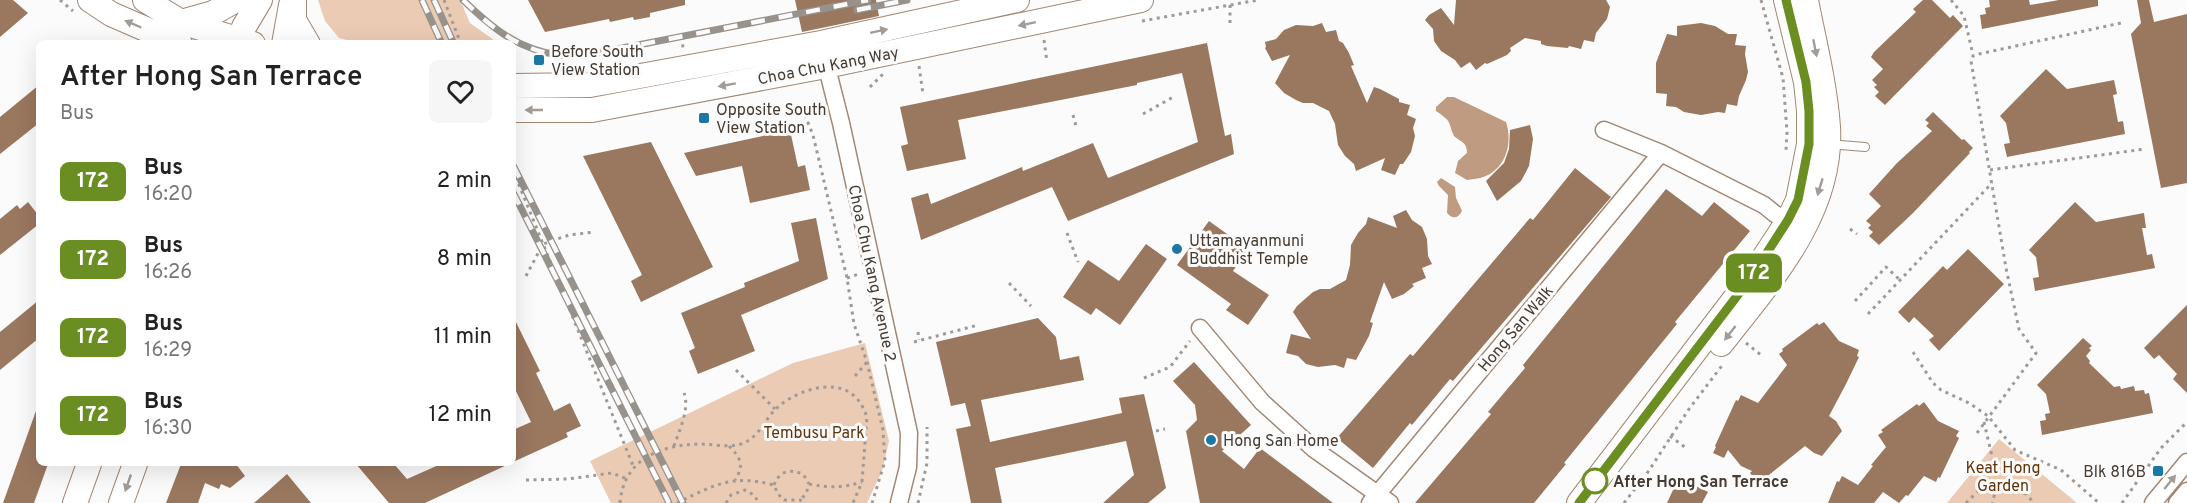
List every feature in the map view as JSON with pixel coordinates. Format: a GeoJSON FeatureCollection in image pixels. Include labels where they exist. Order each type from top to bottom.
{"type":"FeatureCollection","features":[{"type":"Feature","properties":{"kind":"main road"},"geometry":{"type":"LineString","coordinates":[[90,0],[111,14],[181,33],[229,40]]}},
{"type":"Feature","properties":{"kind":"main road"},"geometry":{"type":"LineString","coordinates":[[145,0],[181,33]]}},
{"type":"Feature","properties":{"kind":"main road"},"geometry":{"type":"LineString","coordinates":[[181,33],[236,0]]}},
{"type":"Feature","properties":{"kind":"main road"},"geometry":{"type":"LineString","coordinates":[[243,40],[244,27],[260,0]]}},
{"type":"Feature","properties":{"kind":"main road"},"geometry":{"type":"LineString","coordinates":[[285,40],[293,0]]}},
{"type":"Feature","properties":{"kind":"main road"},"geometry":{"type":"LineString","coordinates":[[293,0],[294,20],[306,40]]}},
{"type":"Feature","properties":{"kind":"main road","name":"Choa Chu Kang Way"},"geometry":{"type":"LineString","coordinates":[[516,110],[592,110],[824,55],[1017,0]]}},
{"type":"Feature","properties":{"kind":"main road","name":"Choa Chu Kang Way"},"geometry":{"type":"LineString","coordinates":[[516,86],[590,85],[824,55],[1141,0]]}},
{"type":"Feature","properties":{"kind":"main road"},"geometry":{"type":"LineString","coordinates":[[1599,503],[1766,287],[1797,216],[1809,144],[1809,111],[1806,82],[1786,0]]}},
{"type":"Feature","properties":{"kind":"main road"},"geometry":{"type":"LineString","coordinates":[[1578,503],[1822,183],[1828,144],[1824,96],[1806,0]]}},
{"type":"Feature","properties":{"kind":"main road"},"geometry":{"type":"LineString","coordinates":[[75,503],[88,466]]}},
{"type":"Feature","properties":{"kind":"main road"},"geometry":{"type":"LineString","coordinates":[[121,503],[134,466]]}},
{"type":"Feature","properties":{"kind":"street","name":"Choa Chu Kang Avenue 2"},"geometry":{"type":"LineString","coordinates":[[824,55],[909,433],[908,467],[899,503]]}},
{"type":"Feature","properties":{"kind":"street"},"geometry":{"type":"LineString","coordinates":[[1604,130],[1661,153],[1764,205],[1797,216]]}},
{"type":"Feature","properties":{"kind":"street","name":"Hong San Walk"},"geometry":{"type":"LineString","coordinates":[[1379,500],[1661,153]]}},
{"type":"Feature","properties":{"kind":"street"},"geometry":{"type":"LineString","coordinates":[[1764,205],[1775,214],[1797,216]]}},
{"type":"Feature","properties":{"kind":"street"},"geometry":{"type":"LineString","coordinates":[[1200,328],[1263,402],[1314,449],[1379,500]]}},
{"type":"Feature","properties":{"kind":"street"},"geometry":{"type":"LineString","coordinates":[[2153,503],[2187,462]]}},
{"type":"Feature","properties":{"kind":"street"},"geometry":{"type":"LineString","coordinates":[[2177,503],[2187,491]]}},
{"type":"Feature","properties":{"kind":"lane"},"geometry":{"type":"LineString","coordinates":[[1828,144],[1864,147]]}},
{"type":"Feature","properties":{"kind":"path"},"geometry":{"type":"LineString","coordinates":[[444,0],[459,40]]}},
{"type":"Feature","properties":{"kind":"path"},"geometry":{"type":"LineString","coordinates":[[1761,0],[1783,78],[1787,132],[1786,152]]}},
{"type":"Feature","properties":{"kind":"path"},"geometry":{"type":"LineString","coordinates":[[1951,0],[1964,16],[1973,56],[1971,61],[1989,170],[2019,328],[2036,353],[1977,433]]}},
{"type":"Feature","properties":{"kind":"path"},"geometry":{"type":"LineString","coordinates":[[1230,5],[1230,27]]}},
{"type":"Feature","properties":{"kind":"path"},"geometry":{"type":"LineString","coordinates":[[1973,56],[2121,23]]}},
{"type":"Feature","properties":{"kind":"path"},"geometry":{"type":"LineString","coordinates":[[1045,44],[1047,62]]}},
{"type":"Feature","properties":{"kind":"path"},"geometry":{"type":"LineString","coordinates":[[919,73],[923,94]]}},
{"type":"Feature","properties":{"kind":"path"},"geometry":{"type":"LineString","coordinates":[[1143,114],[1175,96]]}},
{"type":"Feature","properties":{"kind":"path"},"geometry":{"type":"LineString","coordinates":[[802,108],[813,135],[847,278],[854,324],[867,362],[883,430],[885,462],[872,503]]}},
{"type":"Feature","properties":{"kind":"path"},"geometry":{"type":"LineString","coordinates":[[1073,115],[1076,126]]}},
{"type":"Feature","properties":{"kind":"path"},"geometry":{"type":"LineString","coordinates":[[1989,170],[2145,149]]}},
{"type":"Feature","properties":{"kind":"path"},"geometry":{"type":"LineString","coordinates":[[516,177],[634,468]]}},
{"type":"Feature","properties":{"kind":"path"},"geometry":{"type":"LineString","coordinates":[[1868,314],[1992,183]]}},
{"type":"Feature","properties":{"kind":"path"},"geometry":{"type":"LineString","coordinates":[[1850,229],[1857,234]]}},
{"type":"Feature","properties":{"kind":"path"},"geometry":{"type":"LineString","coordinates":[[526,276],[543,244],[568,235],[595,232]]}},
{"type":"Feature","properties":{"kind":"path"},"geometry":{"type":"LineString","coordinates":[[1066,233],[1078,262]]}},
{"type":"Feature","properties":{"kind":"path"},"geometry":{"type":"LineString","coordinates":[[1855,301],[1886,267],[1900,280]]}},
{"type":"Feature","properties":{"kind":"path"},"geometry":{"type":"LineString","coordinates":[[1009,284],[1031,306]]}},
{"type":"Feature","properties":{"kind":"path"},"geometry":{"type":"LineString","coordinates":[[914,342],[978,325]]}},
{"type":"Feature","properties":{"kind":"path"},"geometry":{"type":"LineString","coordinates":[[1144,378],[1170,367],[1200,328]]}},
{"type":"Feature","properties":{"kind":"path"},"geometry":{"type":"LineString","coordinates":[[918,332],[919,340]]}},
{"type":"Feature","properties":{"kind":"path"},"geometry":{"type":"LineString","coordinates":[[1747,344],[1761,355]]}},
{"type":"Feature","properties":{"kind":"path"},"geometry":{"type":"LineString","coordinates":[[1913,352],[1933,383],[1941,390],[1988,416],[2015,450],[2061,470],[2099,503]]}},
{"type":"Feature","properties":{"kind":"path"},"geometry":{"type":"LineString","coordinates":[[1624,503],[1729,357]]}},
{"type":"Feature","properties":{"kind":"path"},"geometry":{"type":"LineString","coordinates":[[855,376],[867,362]]}},
{"type":"Feature","properties":{"kind":"path"},"geometry":{"type":"LineString","coordinates":[[736,370],[775,409]]}},
{"type":"Feature","properties":{"kind":"path"},"geometry":{"type":"LineString","coordinates":[[620,503],[627,479],[634,468],[654,453],[674,446],[740,444],[750,439],[775,409],[798,394],[811,390],[841,389],[852,394],[864,409],[867,417],[862,482],[854,503]]}},
{"type":"Feature","properties":{"kind":"path"},"geometry":{"type":"LineString","coordinates":[[674,446],[684,414],[686,399],[684,393]]}},
{"type":"Feature","properties":{"kind":"path"},"geometry":{"type":"LineString","coordinates":[[1984,422],[1998,482],[1992,503]]}},
{"type":"Feature","properties":{"kind":"path"},"geometry":{"type":"LineString","coordinates":[[2122,503],[2161,448],[2187,422]]}},
{"type":"Feature","properties":{"kind":"path"},"geometry":{"type":"LineString","coordinates":[[1156,431],[1165,429]]}},
{"type":"Feature","properties":{"kind":"path"},"geometry":{"type":"LineString","coordinates":[[1670,436],[1686,448]]}},
{"type":"Feature","properties":{"kind":"path"},"geometry":{"type":"LineString","coordinates":[[729,446],[739,456],[742,466],[735,480]]}},
{"type":"Feature","properties":{"kind":"path"},"geometry":{"type":"LineString","coordinates":[[800,500],[806,494],[808,484],[803,474],[787,470],[777,478],[774,485],[778,494],[784,500],[800,500],[805,503]]}},
{"type":"Feature","properties":{"kind":"path"},"geometry":{"type":"LineString","coordinates":[[526,480],[568,479],[612,473],[627,479]]}},
{"type":"Feature","properties":{"kind":"path"},"geometry":{"type":"LineString","coordinates":[[676,503],[710,487],[735,480],[774,485]]}},
{"type":"Feature","properties":{"kind":"path"},"geometry":{"type":"LineString","coordinates":[[808,484],[830,488],[847,487],[862,482]]}},
{"type":"Feature","properties":{"kind":"path"},"geometry":{"type":"LineString","coordinates":[[1966,503],[1980,489],[1998,482],[2026,494],[2034,503]]}},
{"type":"Feature","properties":{"kind":"path"},"geometry":{"type":"LineString","coordinates":[[726,503],[731,495],[745,490],[754,495],[759,503]]}},
{"type":"Feature","properties":{"kind":"green space"},"geometry":{"type":"Polygon","coordinates":[[[318,0],[460,0],[470,23],[494,40],[347,40],[339,38],[325,21],[318,0]]]}},
{"type":"Feature","properties":{"kind":"green space","name":"Tembusu Park"},"geometry":{"type":"Polygon","coordinates":[[[865,343],[889,441],[882,471],[867,503],[611,503],[590,461],[793,363],[865,343]]]}},
{"type":"Feature","properties":{"kind":"green space","name":"Keat Hong Garden"},"geometry":{"type":"Polygon","coordinates":[[[1999,439],[2077,503],[1947,503],[1999,439]]]}},
{"type":"Feature","properties":{"kind":"shaded area"},"geometry":{"type":"Polygon","coordinates":[[[1447,97],[1454,97],[1506,122],[1509,136],[1507,151],[1501,164],[1490,174],[1467,180],[1455,173],[1458,161],[1467,153],[1467,149],[1464,143],[1454,136],[1447,120],[1436,111],[1436,107],[1447,97]]]}},
{"type":"Feature","properties":{"kind":"shaded area"},"geometry":{"type":"Polygon","coordinates":[[[1441,178],[1455,187],[1456,198],[1462,211],[1457,217],[1447,213],[1448,195],[1437,182],[1441,178]]]}},
{"type":"Feature","properties":{"kind":"building"},"geometry":{"type":"Polygon","coordinates":[[[0,0],[13,0],[28,13],[0,37],[0,0]]]}},
{"type":"Feature","properties":{"kind":"building"},"geometry":{"type":"Polygon","coordinates":[[[528,0],[685,0],[685,5],[650,13],[650,17],[634,20],[633,17],[610,22],[609,19],[545,32],[528,0]]]}},
{"type":"Feature","properties":{"kind":"building"},"geometry":{"type":"Polygon","coordinates":[[[795,0],[876,0],[879,16],[802,32],[795,0]]]}},
{"type":"Feature","properties":{"kind":"building"},"geometry":{"type":"Polygon","coordinates":[[[1456,0],[1606,0],[1610,7],[1607,19],[1596,33],[1594,42],[1584,40],[1581,49],[1569,46],[1568,48],[1547,46],[1541,44],[1541,41],[1525,38],[1510,48],[1511,51],[1507,55],[1485,63],[1476,70],[1470,62],[1461,68],[1455,60],[1441,51],[1434,41],[1433,29],[1425,20],[1441,8],[1454,25],[1456,0]]]}},
{"type":"Feature","properties":{"kind":"building"},"geometry":{"type":"Polygon","coordinates":[[[1923,0],[1932,0],[1950,18],[1953,15],[1963,26],[1885,105],[1875,96],[1879,92],[1872,80],[1883,69],[1871,57],[1916,12],[1913,9],[1923,0]]]}},
{"type":"Feature","properties":{"kind":"building"},"geometry":{"type":"Polygon","coordinates":[[[1989,0],[2029,0],[2030,5],[2059,0],[2098,0],[2098,6],[1982,29],[1980,15],[1986,14],[1985,8],[1990,7],[1989,0]]]}},
{"type":"Feature","properties":{"kind":"building"},"geometry":{"type":"Polygon","coordinates":[[[2137,0],[2149,0],[2154,22],[2187,14],[2187,183],[2161,188],[2131,34],[2141,23],[2137,0]]]}},
{"type":"Feature","properties":{"kind":"building"},"geometry":{"type":"Polygon","coordinates":[[[1322,23],[1326,32],[1336,30],[1339,41],[1349,53],[1354,65],[1351,66],[1367,103],[1374,87],[1399,99],[1399,102],[1410,105],[1407,115],[1416,119],[1413,128],[1415,136],[1411,152],[1403,164],[1400,164],[1395,175],[1381,170],[1385,158],[1356,171],[1354,164],[1338,145],[1335,124],[1329,111],[1313,103],[1296,100],[1284,93],[1275,83],[1290,55],[1272,61],[1265,48],[1265,42],[1276,39],[1284,30],[1296,25],[1313,26],[1322,23]]]}},
{"type":"Feature","properties":{"kind":"building"},"geometry":{"type":"Polygon","coordinates":[[[1701,23],[1715,26],[1728,34],[1737,34],[1735,45],[1746,46],[1748,72],[1746,80],[1737,106],[1727,104],[1725,113],[1701,115],[1684,112],[1676,107],[1666,106],[1667,94],[1656,93],[1656,63],[1667,34],[1677,36],[1677,26],[1701,23]]]}},
{"type":"Feature","properties":{"kind":"building"},"geometry":{"type":"Polygon","coordinates":[[[1207,43],[1225,136],[1231,134],[1234,154],[1068,221],[1052,187],[921,240],[911,198],[928,193],[931,204],[1022,167],[1023,171],[1093,143],[1108,178],[1198,142],[1182,73],[1137,83],[1137,85],[958,120],[966,159],[907,171],[901,146],[908,144],[900,107],[1207,43]]]}},
{"type":"Feature","properties":{"kind":"building"},"geometry":{"type":"Polygon","coordinates":[[[2046,69],[2067,89],[2114,80],[2117,94],[2113,95],[2118,122],[2123,121],[2125,134],[2007,157],[2004,144],[2010,143],[2006,123],[2000,116],[2046,69]]]}},
{"type":"Feature","properties":{"kind":"building"},"geometry":{"type":"Polygon","coordinates":[[[36,87],[36,125],[0,154],[0,117],[36,87]]]}},
{"type":"Feature","properties":{"kind":"building"},"geometry":{"type":"Polygon","coordinates":[[[1933,112],[1973,148],[1913,213],[1879,245],[1869,236],[1873,232],[1868,228],[1871,225],[1866,221],[1881,206],[1869,194],[1897,163],[1932,131],[1926,126],[1929,123],[1925,120],[1933,112]]]}},
{"type":"Feature","properties":{"kind":"building"},"geometry":{"type":"Polygon","coordinates":[[[1530,125],[1533,139],[1529,166],[1521,181],[1497,201],[1486,181],[1504,163],[1509,149],[1510,130],[1530,125]]]}},
{"type":"Feature","properties":{"kind":"building"},"geometry":{"type":"Polygon","coordinates":[[[790,130],[798,167],[805,165],[810,190],[750,203],[742,166],[696,176],[684,153],[790,130]]]}},
{"type":"Feature","properties":{"kind":"building"},"geometry":{"type":"Polygon","coordinates":[[[651,142],[713,267],[641,302],[631,281],[642,275],[583,156],[651,142]]]}},
{"type":"Feature","properties":{"kind":"building"},"geometry":{"type":"Polygon","coordinates":[[[1575,168],[1611,197],[1453,381],[1450,379],[1373,468],[1337,438],[1410,354],[1413,356],[1530,218],[1533,220],[1575,168]]]}},
{"type":"Feature","properties":{"kind":"building"},"geometry":{"type":"Polygon","coordinates":[[[1666,189],[1702,216],[1714,202],[1750,231],[1675,322],[1677,324],[1534,503],[1415,503],[1491,414],[1488,412],[1525,368],[1523,365],[1666,189]]]}},
{"type":"Feature","properties":{"kind":"building"},"geometry":{"type":"Polygon","coordinates":[[[28,202],[36,212],[36,226],[0,255],[0,219],[17,205],[20,209],[28,202]]]}},
{"type":"Feature","properties":{"kind":"building"},"geometry":{"type":"Polygon","coordinates":[[[2075,202],[2096,222],[2144,213],[2146,228],[2142,228],[2147,255],[2152,254],[2155,268],[2035,291],[2033,278],[2039,277],[2036,257],[2029,250],[2075,202]]]}},
{"type":"Feature","properties":{"kind":"building"},"geometry":{"type":"Polygon","coordinates":[[[1406,210],[1412,220],[1422,227],[1427,239],[1428,256],[1432,264],[1422,268],[1426,278],[1412,284],[1414,286],[1404,294],[1392,299],[1384,282],[1370,322],[1373,323],[1369,336],[1356,360],[1347,358],[1344,368],[1335,365],[1318,367],[1306,364],[1298,356],[1286,353],[1291,334],[1311,339],[1293,312],[1313,292],[1330,289],[1346,280],[1350,265],[1351,245],[1366,224],[1368,217],[1397,228],[1393,216],[1406,210]]]}},
{"type":"Feature","properties":{"kind":"building"},"geometry":{"type":"Polygon","coordinates":[[[816,218],[828,279],[741,315],[755,351],[698,374],[689,351],[695,348],[681,313],[745,287],[744,283],[799,261],[791,223],[816,218]]]}},
{"type":"Feature","properties":{"kind":"building"},"geometry":{"type":"Polygon","coordinates":[[[1209,221],[1248,249],[1233,271],[1269,295],[1248,325],[1226,310],[1231,304],[1177,265],[1209,221]]]}},
{"type":"Feature","properties":{"kind":"building"},"geometry":{"type":"Polygon","coordinates":[[[1146,244],[1167,259],[1120,325],[1096,308],[1091,315],[1063,297],[1088,260],[1119,281],[1146,244]]]}},
{"type":"Feature","properties":{"kind":"building"},"geometry":{"type":"Polygon","coordinates":[[[1968,249],[2004,284],[1939,351],[1929,340],[1934,336],[1914,317],[1909,323],[1898,312],[1943,266],[1947,270],[1968,249]]]}},
{"type":"Feature","properties":{"kind":"building"},"geometry":{"type":"Polygon","coordinates":[[[36,302],[36,340],[0,370],[0,332],[36,302]]]}},
{"type":"Feature","properties":{"kind":"building"},"geometry":{"type":"Polygon","coordinates":[[[2187,305],[2187,393],[2173,379],[2177,374],[2159,355],[2154,359],[2144,348],[2187,305]]]}},
{"type":"Feature","properties":{"kind":"building"},"geometry":{"type":"Polygon","coordinates":[[[1038,318],[1056,337],[1060,360],[1079,356],[1084,380],[981,400],[990,442],[1122,413],[1119,398],[1144,394],[1166,488],[1148,503],[1103,503],[1134,475],[1126,441],[995,468],[1002,503],[971,503],[956,429],[971,426],[965,403],[951,406],[936,342],[1038,318]]]}},
{"type":"Feature","properties":{"kind":"building"},"geometry":{"type":"Polygon","coordinates":[[[516,322],[540,371],[536,373],[554,411],[570,403],[581,426],[566,433],[568,437],[516,461],[516,429],[531,422],[516,391],[516,322]]]}},
{"type":"Feature","properties":{"kind":"building"},"geometry":{"type":"Polygon","coordinates":[[[1824,322],[1839,341],[1859,350],[1857,356],[1859,357],[1829,416],[1836,421],[1842,431],[1822,456],[1805,446],[1759,483],[1750,473],[1752,471],[1741,466],[1728,450],[1724,458],[1713,453],[1715,446],[1736,400],[1738,401],[1741,395],[1758,403],[1787,365],[1779,354],[1783,351],[1782,349],[1817,323],[1819,325],[1824,322]]]}},
{"type":"Feature","properties":{"kind":"building"},"geometry":{"type":"Polygon","coordinates":[[[2083,338],[2092,346],[2086,356],[2089,363],[2114,387],[2120,386],[2121,389],[2134,386],[2135,391],[2144,390],[2145,394],[2149,393],[2153,413],[2042,435],[2040,421],[2046,420],[2045,414],[2050,413],[2046,394],[2037,385],[2083,338]]]}},
{"type":"Feature","properties":{"kind":"building","name":"Hong San Home"},"geometry":{"type":"Polygon","coordinates":[[[1194,362],[1251,425],[1222,451],[1244,469],[1260,448],[1333,503],[1200,503],[1186,431],[1197,420],[1195,405],[1173,381],[1194,362]]]}},
{"type":"Feature","properties":{"kind":"building"},"geometry":{"type":"Polygon","coordinates":[[[1924,402],[1938,421],[1959,431],[1956,436],[1959,438],[1940,478],[1938,477],[1936,482],[1924,476],[1908,496],[1906,495],[1899,503],[1883,492],[1874,503],[1828,503],[1837,481],[1839,482],[1842,476],[1858,485],[1873,466],[1871,465],[1886,447],[1878,435],[1883,432],[1881,430],[1917,404],[1919,406],[1924,402]]]}},
{"type":"Feature","properties":{"kind":"building"},"geometry":{"type":"Polygon","coordinates":[[[36,411],[36,466],[47,466],[34,503],[3,503],[36,411]]]}},
{"type":"Feature","properties":{"kind":"building"},"geometry":{"type":"Polygon","coordinates":[[[180,466],[238,466],[245,476],[230,488],[221,484],[219,489],[205,483],[198,503],[166,503],[180,466]]]}},
{"type":"Feature","properties":{"kind":"building"},"geometry":{"type":"Polygon","coordinates":[[[358,466],[396,466],[407,479],[436,466],[505,466],[425,503],[389,503],[358,466]]]}},
{"type":"Feature","properties":{"kind":"building"},"geometry":{"type":"Polygon","coordinates":[[[287,474],[311,503],[254,503],[269,490],[287,474]]]}},
{"type":"Feature","properties":{"kind":"building"},"geometry":{"type":"Polygon","coordinates":[[[1679,477],[1708,492],[1702,503],[1667,503],[1679,477]]]}},
{"type":"Feature","properties":{"kind":"railway"},"geometry":{"type":"LineString","coordinates":[[422,0],[440,40]]}},
{"type":"Feature","properties":{"kind":"railway"},"geometry":{"type":"LineString","coordinates":[[434,0],[452,40]]}},
{"type":"Feature","properties":{"kind":"railway"},"geometry":{"type":"LineString","coordinates":[[463,0],[495,28],[513,40]]}},
{"type":"Feature","properties":{"kind":"railway"},"geometry":{"type":"LineString","coordinates":[[516,42],[559,55],[597,53],[868,0]]}},
{"type":"Feature","properties":{"kind":"railway"},"geometry":{"type":"LineString","coordinates":[[857,10],[907,0]]}},
{"type":"Feature","properties":{"kind":"railway"},"geometry":{"type":"LineString","coordinates":[[516,171],[683,503]]}},
{"type":"Feature","properties":{"kind":"railway"},"geometry":{"type":"LineString","coordinates":[[516,198],[669,503]]}},
{"type":"Feature","properties":{"kind":"bus line","name":"172"},"geometry":{"type":"LineString","coordinates":[[1579,503],[1750,279],[1788,220],[1798,200],[1809,144],[1809,111],[1806,82],[1786,0]]}},
{"type":"Feature","properties":{"kind":"place","name":"Before South View Station"},"geometry":{"type":"Point","coordinates":[539,60]}},
{"type":"Feature","properties":{"kind":"place","name":"Opposite South View Station"},"geometry":{"type":"Point","coordinates":[704,118]}},
{"type":"Feature","properties":{"kind":"place","name":"Uttamayanmuni Buddhist Temple"},"geometry":{"type":"Point","coordinates":[1177,249]}},
{"type":"Feature","properties":{"kind":"place","name":"Hong San Home"},"geometry":{"type":"Point","coordinates":[1211,440]}},
{"type":"Feature","properties":{"kind":"place","name":"Blk 816B"},"geometry":{"type":"Point","coordinates":[2158,471]}},
{"type":"Feature","properties":{"kind":"place","name":"After Hong San Terrace"},"geometry":{"type":"Point","coordinates":[1595,481]}}]}
